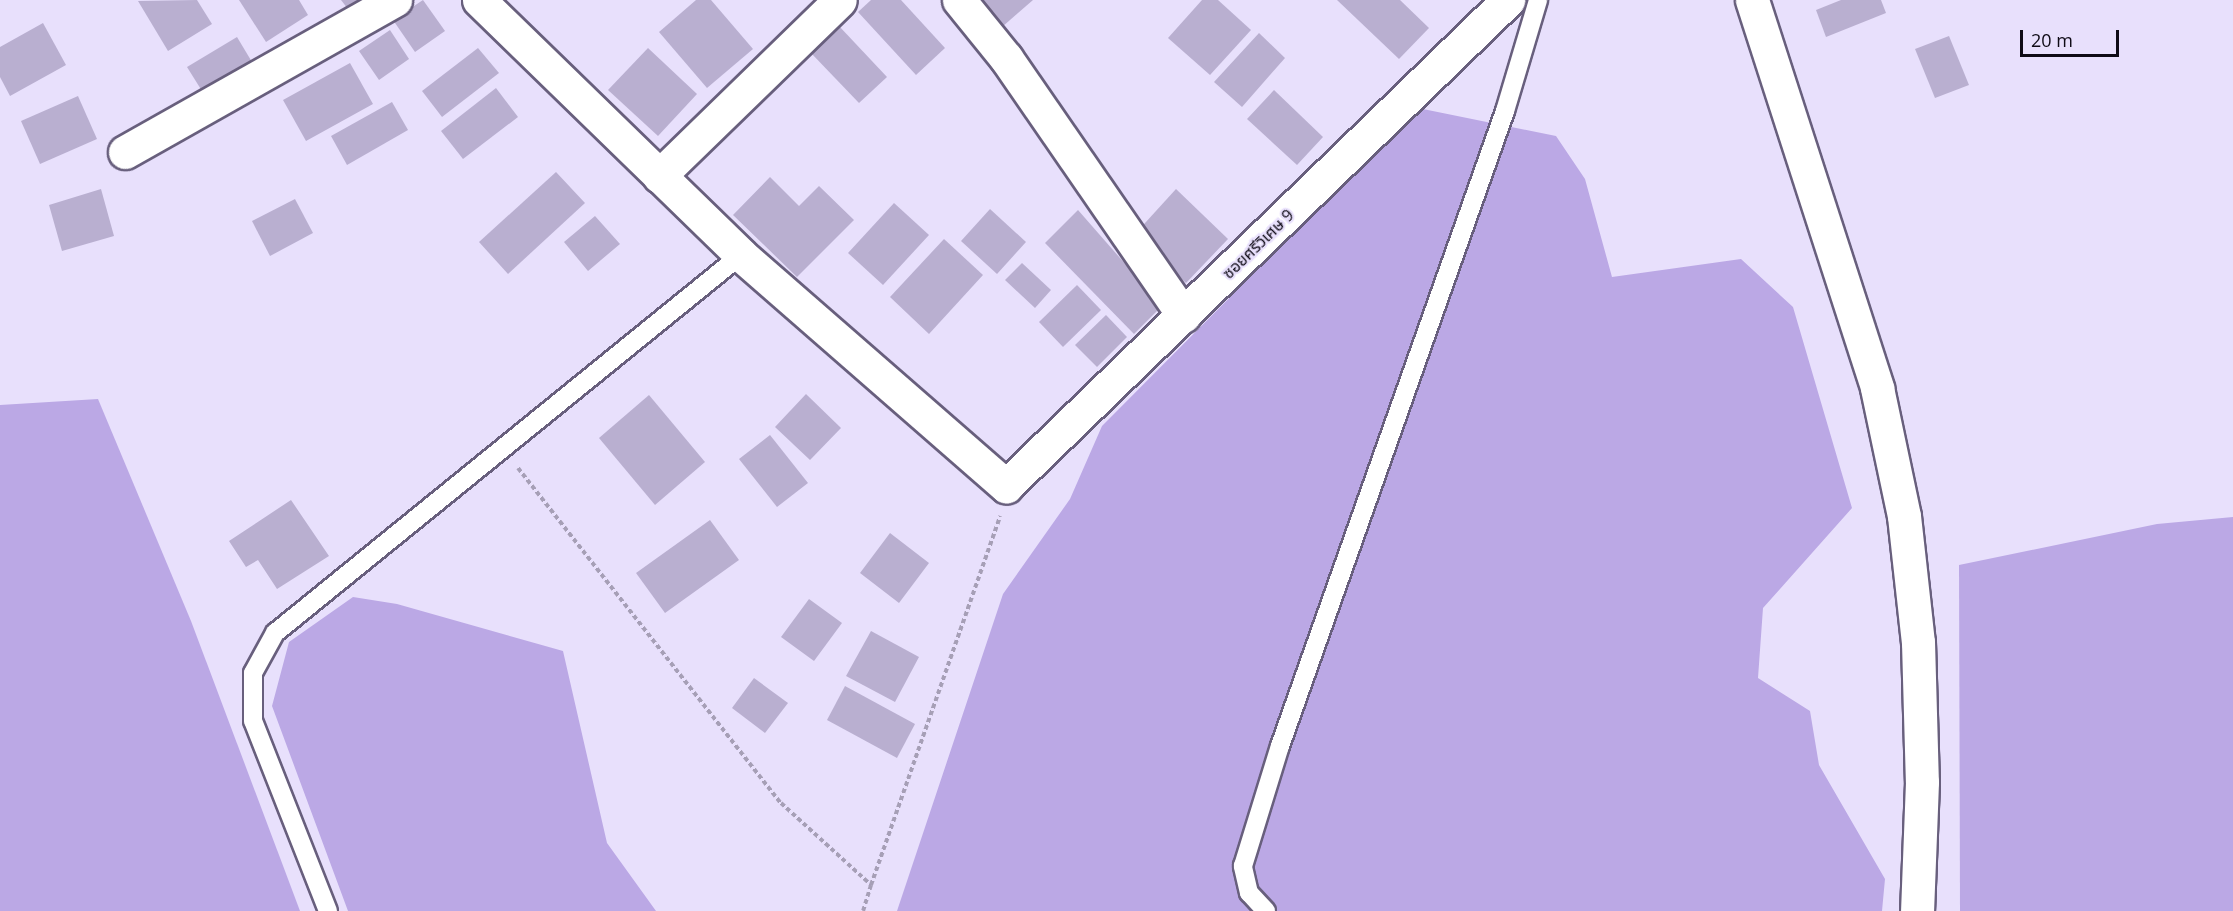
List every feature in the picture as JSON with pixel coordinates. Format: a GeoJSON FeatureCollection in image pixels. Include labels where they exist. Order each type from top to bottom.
{"type":"FeatureCollection","features":[{"type":"Feature","properties":{"kind":"street"},"geometry":{"type":"LineString","coordinates":[[125,152],[395,0]]}},
{"type":"Feature","properties":{"kind":"street"},"geometry":{"type":"LineString","coordinates":[[479,0],[741,255],[1006,486]]}},
{"type":"Feature","properties":{"kind":"street"},"geometry":{"type":"LineString","coordinates":[[660,176],[840,0]]}},
{"type":"Feature","properties":{"kind":"street"},"geometry":{"type":"LineString","coordinates":[[959,0],[1006,58],[1184,316]]}},
{"type":"Feature","properties":{"kind":"street","name":"ซอยศรีวิเศษ 9"},"geometry":{"type":"LineString","coordinates":[[1006,486],[1508,0]]}},
{"type":"Feature","properties":{"kind":"street"},"geometry":{"type":"LineString","coordinates":[[1752,0],[1877,388],[1904,516],[1918,642],[1922,782],[1917,911]]}},
{"type":"Feature","properties":{"kind":"lane"},"geometry":{"type":"LineString","coordinates":[[1266,911],[1249,893],[1243,866],[1280,746],[1505,111],[1538,0]]}},
{"type":"Feature","properties":{"kind":"lane"},"geometry":{"type":"LineString","coordinates":[[328,911],[253,721],[253,673],[275,633],[501,446],[741,255]]}},
{"type":"Feature","properties":{"kind":"path"},"geometry":{"type":"LineString","coordinates":[[501,446],[781,803],[871,885]]}},
{"type":"Feature","properties":{"kind":"path"},"geometry":{"type":"LineString","coordinates":[[863,911],[996,533],[1006,486]]}},
{"type":"Feature","properties":{"kind":"shaded area"},"geometry":{"type":"Polygon","coordinates":[[[1418,108],[1556,136],[1585,179],[1612,277],[1741,259],[1793,307],[1852,508],[1763,608],[1758,678],[1810,711],[1819,765],[1885,879],[1882,911],[897,911],[1003,594],[1070,499],[1102,426],[1418,108]]]}},
{"type":"Feature","properties":{"kind":"shaded area"},"geometry":{"type":"Polygon","coordinates":[[[98,399],[191,621],[300,911],[0,911],[0,405],[98,399]]]}},
{"type":"Feature","properties":{"kind":"shaded area"},"geometry":{"type":"Polygon","coordinates":[[[2233,517],[2233,911],[1960,911],[1959,565],[2157,524],[2233,517]]]}},
{"type":"Feature","properties":{"kind":"shaded area"},"geometry":{"type":"Polygon","coordinates":[[[353,597],[397,604],[563,651],[607,843],[656,911],[348,911],[272,706],[289,642],[353,597]]]}},
{"type":"Feature","properties":{"kind":"building"},"geometry":{"type":"Polygon","coordinates":[[[197,0],[212,24],[168,51],[138,1],[197,0]]]}},
{"type":"Feature","properties":{"kind":"building"},"geometry":{"type":"Polygon","coordinates":[[[239,0],[299,0],[308,15],[266,42],[239,0]]]}},
{"type":"Feature","properties":{"kind":"building"},"geometry":{"type":"Polygon","coordinates":[[[341,0],[367,0],[351,13],[341,0]]]}},
{"type":"Feature","properties":{"kind":"building"},"geometry":{"type":"Polygon","coordinates":[[[423,0],[445,31],[415,52],[393,20],[423,0]]]}},
{"type":"Feature","properties":{"kind":"building"},"geometry":{"type":"Polygon","coordinates":[[[696,0],[711,0],[753,49],[707,88],[659,32],[696,0]]]}},
{"type":"Feature","properties":{"kind":"building"},"geometry":{"type":"Polygon","coordinates":[[[871,0],[901,0],[945,48],[916,75],[858,12],[871,0]]]}},
{"type":"Feature","properties":{"kind":"building"},"geometry":{"type":"Polygon","coordinates":[[[979,0],[1033,0],[1002,27],[979,0]]]}},
{"type":"Feature","properties":{"kind":"building"},"geometry":{"type":"Polygon","coordinates":[[[1202,0],[1218,0],[1251,30],[1210,75],[1168,38],[1202,0]]]}},
{"type":"Feature","properties":{"kind":"building"},"geometry":{"type":"Polygon","coordinates":[[[1337,0],[1400,0],[1429,28],[1399,59],[1337,0]]]}},
{"type":"Feature","properties":{"kind":"building"},"geometry":{"type":"Polygon","coordinates":[[[1841,0],[1881,0],[1886,13],[1826,37],[1816,10],[1841,0]]]}},
{"type":"Feature","properties":{"kind":"building"},"geometry":{"type":"Polygon","coordinates":[[[43,23],[66,65],[10,96],[0,77],[0,47],[43,23]]]}},
{"type":"Feature","properties":{"kind":"building"},"geometry":{"type":"Polygon","coordinates":[[[839,26],[887,77],[859,103],[811,53],[839,26]]]}},
{"type":"Feature","properties":{"kind":"building"},"geometry":{"type":"Polygon","coordinates":[[[390,30],[409,59],[379,80],[359,51],[390,30]]]}},
{"type":"Feature","properties":{"kind":"building"},"geometry":{"type":"Polygon","coordinates":[[[1259,33],[1285,58],[1242,107],[1214,82],[1259,33]]]}},
{"type":"Feature","properties":{"kind":"building"},"geometry":{"type":"Polygon","coordinates":[[[1949,36],[1969,85],[1935,98],[1915,49],[1949,36]]]}},
{"type":"Feature","properties":{"kind":"building"},"geometry":{"type":"Polygon","coordinates":[[[237,37],[252,62],[202,91],[187,67],[237,37]]]}},
{"type":"Feature","properties":{"kind":"building"},"geometry":{"type":"Polygon","coordinates":[[[478,48],[499,73],[442,117],[422,91],[478,48]]]}},
{"type":"Feature","properties":{"kind":"building"},"geometry":{"type":"Polygon","coordinates":[[[648,48],[697,94],[658,136],[608,90],[648,48]]]}},
{"type":"Feature","properties":{"kind":"building"},"geometry":{"type":"Polygon","coordinates":[[[350,63],[373,104],[306,141],[283,100],[350,63]]]}},
{"type":"Feature","properties":{"kind":"building"},"geometry":{"type":"Polygon","coordinates":[[[496,88],[518,117],[463,159],[441,131],[496,88]]]}},
{"type":"Feature","properties":{"kind":"building"},"geometry":{"type":"Polygon","coordinates":[[[1274,90],[1323,137],[1297,165],[1247,119],[1274,90]]]}},
{"type":"Feature","properties":{"kind":"building"},"geometry":{"type":"Polygon","coordinates":[[[78,96],[97,139],[40,164],[21,121],[78,96]]]}},
{"type":"Feature","properties":{"kind":"building"},"geometry":{"type":"Polygon","coordinates":[[[392,102],[408,130],[347,165],[331,136],[392,102]]]}},
{"type":"Feature","properties":{"kind":"building"},"geometry":{"type":"Polygon","coordinates":[[[556,172],[585,203],[508,274],[479,242],[556,172]]]}},
{"type":"Feature","properties":{"kind":"building"},"geometry":{"type":"Polygon","coordinates":[[[770,177],[799,206],[819,186],[854,220],[797,277],[733,215],[770,177]]]}},
{"type":"Feature","properties":{"kind":"building"},"geometry":{"type":"Polygon","coordinates":[[[101,189],[114,236],[62,251],[49,205],[101,189]]]}},
{"type":"Feature","properties":{"kind":"building"},"geometry":{"type":"Polygon","coordinates":[[[1176,189],[1228,239],[1186,283],[1135,234],[1176,189]]]}},
{"type":"Feature","properties":{"kind":"building"},"geometry":{"type":"Polygon","coordinates":[[[295,199],[313,233],[270,256],[252,221],[295,199]]]}},
{"type":"Feature","properties":{"kind":"building"},"geometry":{"type":"Polygon","coordinates":[[[894,203],[929,235],[883,285],[848,253],[894,203]]]}},
{"type":"Feature","properties":{"kind":"building"},"geometry":{"type":"Polygon","coordinates":[[[990,209],[1026,242],[997,274],[961,241],[990,209]]]}},
{"type":"Feature","properties":{"kind":"building"},"geometry":{"type":"Polygon","coordinates":[[[1078,210],[1162,306],[1134,334],[1045,243],[1078,210]]]}},
{"type":"Feature","properties":{"kind":"building"},"geometry":{"type":"Polygon","coordinates":[[[595,216],[620,244],[588,271],[564,242],[595,216]]]}},
{"type":"Feature","properties":{"kind":"building"},"geometry":{"type":"Polygon","coordinates":[[[944,239],[983,275],[929,334],[890,297],[944,239]]]}},
{"type":"Feature","properties":{"kind":"building"},"geometry":{"type":"Polygon","coordinates":[[[1022,263],[1051,290],[1035,308],[1005,280],[1022,263]]]}},
{"type":"Feature","properties":{"kind":"building"},"geometry":{"type":"Polygon","coordinates":[[[1077,285],[1101,310],[1063,347],[1039,322],[1077,285]]]}},
{"type":"Feature","properties":{"kind":"building"},"geometry":{"type":"Polygon","coordinates":[[[1106,315],[1127,337],[1097,367],[1075,345],[1106,315]]]}},
{"type":"Feature","properties":{"kind":"building"},"geometry":{"type":"Polygon","coordinates":[[[806,394],[841,428],[810,460],[775,427],[806,394]]]}},
{"type":"Feature","properties":{"kind":"building"},"geometry":{"type":"Polygon","coordinates":[[[649,395],[705,462],[655,505],[599,438],[649,395]]]}},
{"type":"Feature","properties":{"kind":"building"},"geometry":{"type":"Polygon","coordinates":[[[770,435],[808,483],[777,507],[739,459],[770,435]]]}},
{"type":"Feature","properties":{"kind":"building"},"geometry":{"type":"Polygon","coordinates":[[[291,500],[329,556],[277,589],[258,560],[246,567],[229,541],[291,500]]]}},
{"type":"Feature","properties":{"kind":"building"},"geometry":{"type":"Polygon","coordinates":[[[710,520],[739,560],[665,613],[636,573],[710,520]]]}},
{"type":"Feature","properties":{"kind":"building"},"geometry":{"type":"Polygon","coordinates":[[[890,533],[929,563],[899,603],[860,573],[890,533]]]}},
{"type":"Feature","properties":{"kind":"building"},"geometry":{"type":"Polygon","coordinates":[[[809,599],[842,623],[814,661],[781,637],[809,599]]]}},
{"type":"Feature","properties":{"kind":"building"},"geometry":{"type":"Polygon","coordinates":[[[871,631],[919,657],[895,702],[846,676],[871,631]]]}},
{"type":"Feature","properties":{"kind":"building"},"geometry":{"type":"Polygon","coordinates":[[[754,678],[788,703],[765,733],[732,708],[754,678]]]}},
{"type":"Feature","properties":{"kind":"building"},"geometry":{"type":"Polygon","coordinates":[[[845,686],[915,724],[897,758],[827,720],[845,686]]]}}]}
